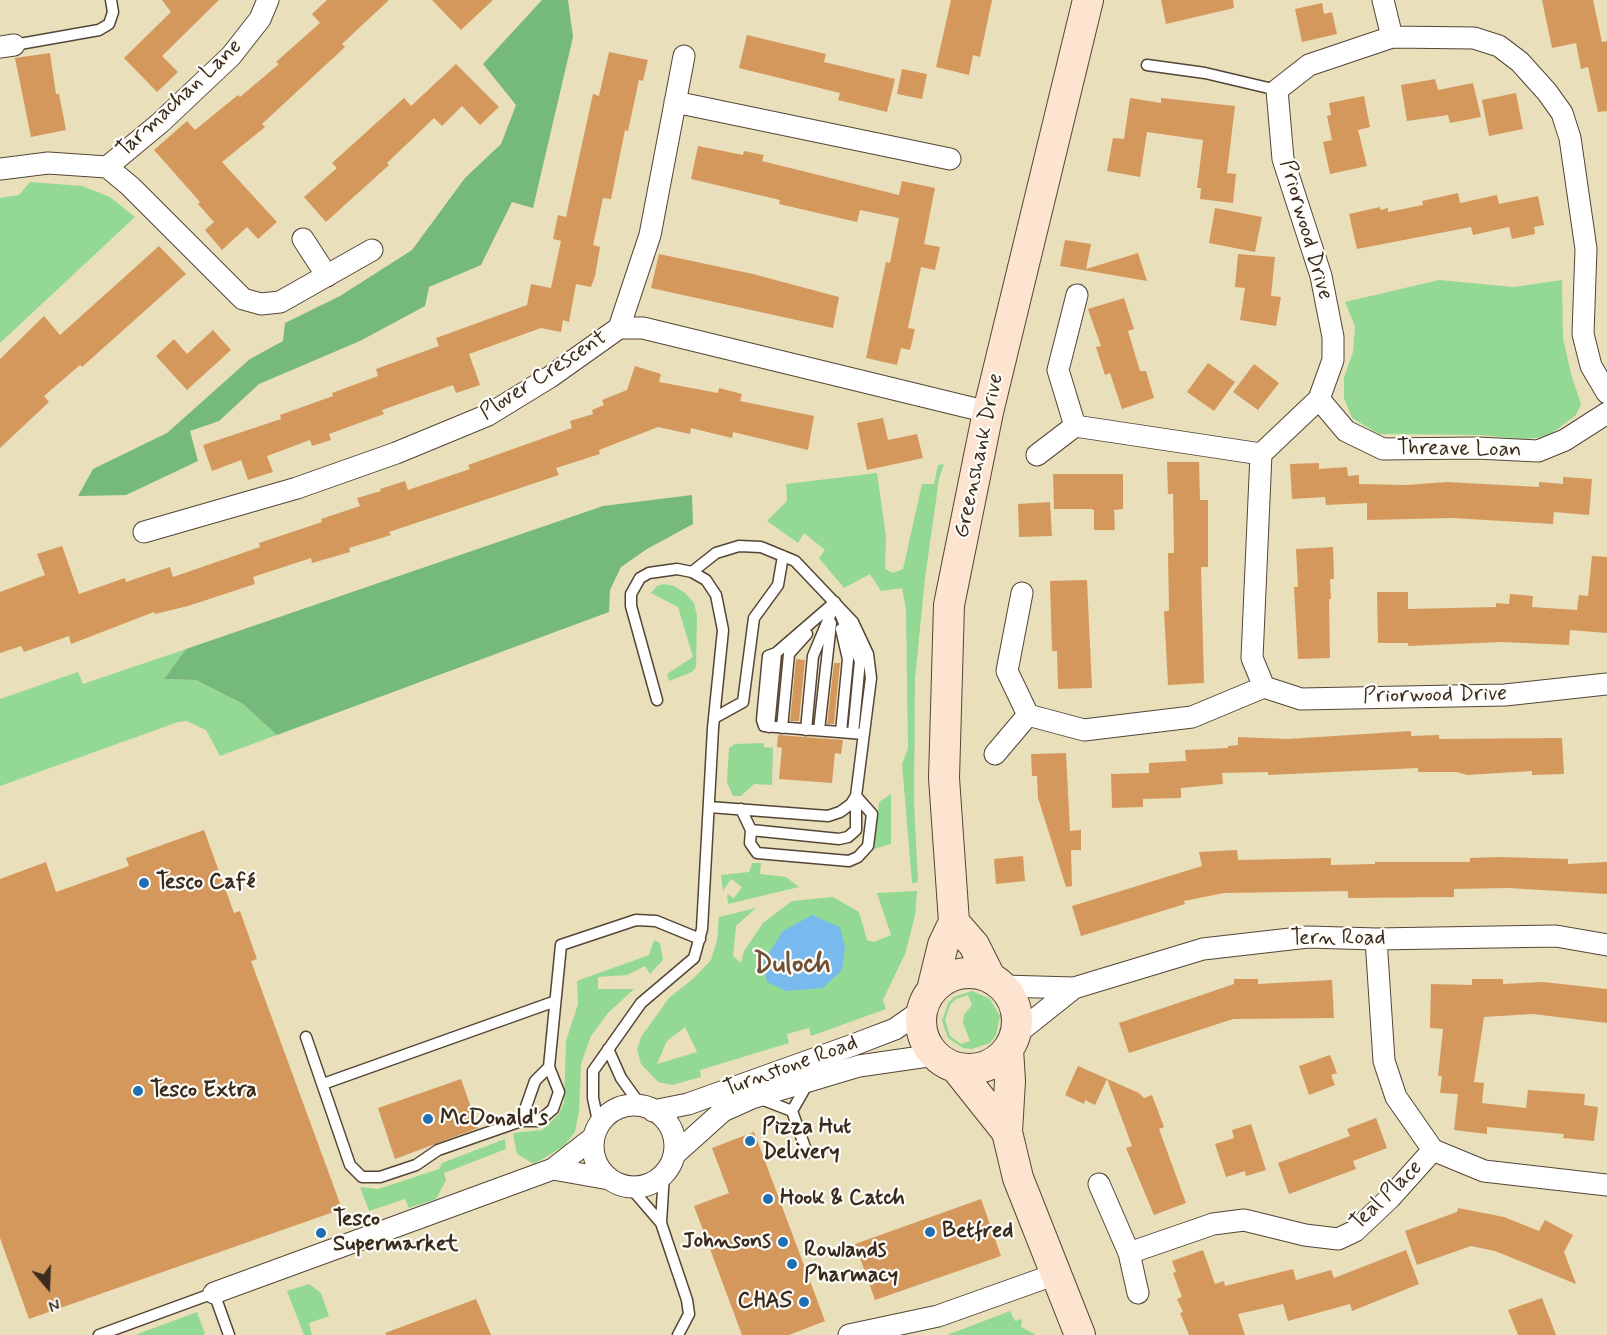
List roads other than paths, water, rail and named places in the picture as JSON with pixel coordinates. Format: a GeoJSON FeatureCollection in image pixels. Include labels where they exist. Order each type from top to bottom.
{"type":"FeatureCollection","features":[{"type":"Feature","properties":{"kind":"street","name":"Tarmachan Lane"},"geometry":{"type":"LineString","coordinates":[[107,166],[159,123],[231,56],[260,19],[268,0]]}},
{"type":"Feature","properties":{"kind":"street","name":"Greenshank Drive"},"geometry":{"type":"LineString","coordinates":[[927,1000],[943,945],[954,922],[944,778],[949,604],[988,412],[1088,0]]}},
{"type":"Feature","properties":{"kind":"street"},"geometry":{"type":"LineString","coordinates":[[1383,0],[1392,37]]}},
{"type":"Feature","properties":{"kind":"street"},"geometry":{"type":"LineString","coordinates":[[1277,90],[1309,65],[1392,37],[1474,38],[1498,46],[1520,62],[1562,113],[1570,138],[1586,249],[1582,334],[1591,366],[1607,393]]}},
{"type":"Feature","properties":{"kind":"street"},"geometry":{"type":"LineString","coordinates":[[619,328],[650,235],[684,56]]}},
{"type":"Feature","properties":{"kind":"street","name":"Priorwood Drive"},"geometry":{"type":"LineString","coordinates":[[1261,454],[1319,399],[1334,360],[1333,337],[1321,276],[1283,159],[1277,90]]}},
{"type":"Feature","properties":{"kind":"street"},"geometry":{"type":"LineString","coordinates":[[675,102],[950,159]]}},
{"type":"Feature","properties":{"kind":"street"},"geometry":{"type":"LineString","coordinates":[[0,169],[48,162],[107,166],[243,299],[261,304],[280,302],[372,250]]}},
{"type":"Feature","properties":{"kind":"street"},"geometry":{"type":"LineString","coordinates":[[303,239],[327,276]]}},
{"type":"Feature","properties":{"kind":"street"},"geometry":{"type":"LineString","coordinates":[[1075,426],[1058,370],[1077,295]]}},
{"type":"Feature","properties":{"kind":"street","name":"Plover Crescent"},"geometry":{"type":"LineString","coordinates":[[144,532],[297,488],[396,453],[488,415],[550,377],[619,328],[643,328],[988,412]]}},
{"type":"Feature","properties":{"kind":"street","name":"Threave Loan"},"geometry":{"type":"LineString","coordinates":[[1319,399],[1346,431],[1383,449],[1477,448],[1538,451],[1565,440],[1607,413]]}},
{"type":"Feature","properties":{"kind":"street"},"geometry":{"type":"LineString","coordinates":[[1028,716],[1084,730],[1192,717],[1264,687],[1252,658],[1261,454],[1075,426],[1037,455]]}},
{"type":"Feature","properties":{"kind":"street"},"geometry":{"type":"LineString","coordinates":[[1022,593],[1007,671],[1028,716]]}},
{"type":"Feature","properties":{"kind":"street","name":"Priorwood Drive"},"geometry":{"type":"LineString","coordinates":[[1264,687],[1301,699],[1505,695],[1607,684]]}},
{"type":"Feature","properties":{"kind":"street"},"geometry":{"type":"LineString","coordinates":[[995,754],[1028,716]]}},
{"type":"Feature","properties":{"kind":"street"},"geometry":{"type":"LineString","coordinates":[[954,922],[974,945],[996,982],[1012,999],[1017,1014],[1011,1042],[1007,1132],[1018,1178],[1080,1335]]}},
{"type":"Feature","properties":{"kind":"street","name":"Tern Road"},"geometry":{"type":"LineString","coordinates":[[996,982],[1074,988],[1203,949],[1308,937],[1376,939],[1556,936],[1607,945]]}},
{"type":"Feature","properties":{"kind":"street","name":"Teal Place"},"geometry":{"type":"LineString","coordinates":[[1376,939],[1384,1061],[1396,1097],[1433,1150],[1484,1171],[1607,1185]]}},
{"type":"Feature","properties":{"kind":"street"},"geometry":{"type":"LineString","coordinates":[[996,982],[975,973],[959,974],[944,980],[927,1000],[923,1036],[1007,1132]]}},
{"type":"Feature","properties":{"kind":"street","name":"Tern Road"},"geometry":{"type":"LineString","coordinates":[[1011,1042],[1074,988]]}},
{"type":"Feature","properties":{"kind":"street","name":"Turnstone Road"},"geometry":{"type":"LineString","coordinates":[[553,1169],[596,1132],[615,1110],[688,1104],[894,1029],[927,1000]]}},
{"type":"Feature","properties":{"kind":"street"},"geometry":{"type":"LineString","coordinates":[[946,1061],[972,1069],[988,1066],[1011,1042]]}},
{"type":"Feature","properties":{"kind":"street","name":"Turnstone Road"},"geometry":{"type":"LineString","coordinates":[[630,1187],[649,1184],[723,1111],[752,1098],[859,1066],[946,1061]]}},
{"type":"Feature","properties":{"kind":"street"},"geometry":{"type":"LineString","coordinates":[[647,1108],[663,1118],[671,1129],[674,1142],[669,1164]]}},
{"type":"Feature","properties":{"kind":"street"},"geometry":{"type":"LineString","coordinates":[[596,1132],[594,1157],[600,1170],[609,1179]]}},
{"type":"Feature","properties":{"kind":"street","name":"Teal Place"},"geometry":{"type":"LineString","coordinates":[[1129,1253],[1213,1224],[1245,1220],[1305,1235],[1338,1239],[1355,1231],[1390,1198],[1433,1150]]}},
{"type":"Feature","properties":{"kind":"street"},"geometry":{"type":"LineString","coordinates":[[214,1293],[553,1169],[609,1179],[630,1187]]}},
{"type":"Feature","properties":{"kind":"street"},"geometry":{"type":"LineString","coordinates":[[1099,1184],[1129,1253],[1138,1293]]}},
{"type":"Feature","properties":{"kind":"street"},"geometry":{"type":"LineString","coordinates":[[849,1335],[938,1316],[1056,1274]]}},
{"type":"Feature","properties":{"kind":"lane"},"geometry":{"type":"LineString","coordinates":[[7,46],[99,30],[109,24],[112,12],[111,0]]}},
{"type":"Feature","properties":{"kind":"lane"},"geometry":{"type":"LineString","coordinates":[[1147,65],[1205,73],[1277,90]]}},
{"type":"Feature","properties":{"kind":"lane"},"geometry":{"type":"LineString","coordinates":[[692,572],[716,553],[740,546],[761,547],[795,561],[853,622],[868,654],[871,678],[859,734],[856,830],[848,837],[839,839],[751,830]]}},
{"type":"Feature","properties":{"kind":"lane"},"geometry":{"type":"LineString","coordinates":[[714,718],[743,702],[754,618],[778,585],[783,556]]}},
{"type":"Feature","properties":{"kind":"lane"},"geometry":{"type":"LineString","coordinates":[[596,1132],[593,1071],[641,1003],[694,958],[700,939],[714,718],[723,630],[716,595],[706,580],[692,572],[677,569],[649,573],[640,578],[631,594],[631,606],[657,700]]}},
{"type":"Feature","properties":{"kind":"lane"},"geometry":{"type":"LineString","coordinates":[[835,602],[776,653],[769,727],[859,734]]}},
{"type":"Feature","properties":{"kind":"lane"},"geometry":{"type":"LineString","coordinates":[[782,728],[789,654],[835,602]]}},
{"type":"Feature","properties":{"kind":"lane"},"geometry":{"type":"LineString","coordinates":[[806,730],[813,656],[835,602]]}},
{"type":"Feature","properties":{"kind":"lane"},"geometry":{"type":"LineString","coordinates":[[819,730],[825,657],[835,602]]}},
{"type":"Feature","properties":{"kind":"lane"},"geometry":{"type":"LineString","coordinates":[[835,602],[848,659],[841,732]]}},
{"type":"Feature","properties":{"kind":"lane"},"geometry":{"type":"LineString","coordinates":[[709,807],[828,816],[840,812],[856,796]]}},
{"type":"Feature","properties":{"kind":"lane"},"geometry":{"type":"LineString","coordinates":[[741,809],[751,830],[750,843],[757,853],[849,861],[858,857],[868,846],[872,814],[856,796]]}},
{"type":"Feature","properties":{"kind":"lane"},"geometry":{"type":"LineString","coordinates":[[306,1037],[350,1165],[362,1178],[380,1177],[407,1168],[438,1150],[521,1121],[539,1121],[553,1109],[559,1092],[549,1067],[553,1002],[561,945],[636,920],[656,921],[700,939]]}},
{"type":"Feature","properties":{"kind":"lane"},"geometry":{"type":"LineString","coordinates":[[323,1084],[553,1002]]}},
{"type":"Feature","properties":{"kind":"lane"},"geometry":{"type":"LineString","coordinates":[[608,1049],[621,1078],[647,1108]]}},
{"type":"Feature","properties":{"kind":"lane"},"geometry":{"type":"LineString","coordinates":[[521,1121],[535,1081],[549,1067]]}},
{"type":"Feature","properties":{"kind":"lane"},"geometry":{"type":"LineString","coordinates":[[792,1111],[810,1079]]}},
{"type":"Feature","properties":{"kind":"lane"},"geometry":{"type":"LineString","coordinates":[[752,1098],[768,1100],[792,1111],[807,1153]]}},
{"type":"Feature","properties":{"kind":"lane"},"geometry":{"type":"LineString","coordinates":[[661,1223],[669,1164]]}},
{"type":"Feature","properties":{"kind":"lane"},"geometry":{"type":"LineString","coordinates":[[630,1187],[661,1223],[687,1300],[689,1314],[678,1335]]}},
{"type":"Feature","properties":{"kind":"lane"},"geometry":{"type":"LineString","coordinates":[[99,1335],[214,1293],[229,1335]]}},
{"type":"Feature","properties":{"kind":"water"},"geometry":{"type":"Polygon","coordinates":[[[812,915],[840,927],[845,948],[842,970],[823,988],[786,991],[767,982],[763,962],[783,931],[812,915]]]}},
{"type":"Feature","properties":{"kind":"place","name":"Tesco Café"},"geometry":{"type":"Point","coordinates":[144,883]}},
{"type":"Feature","properties":{"kind":"place","name":"Tesco Extra"},"geometry":{"type":"Point","coordinates":[138,1091]}},
{"type":"Feature","properties":{"kind":"place","name":"McDonald's"},"geometry":{"type":"Point","coordinates":[428,1119]}},
{"type":"Feature","properties":{"kind":"place","name":"Pizza Hut Delivery"},"geometry":{"type":"Point","coordinates":[750,1141]}},
{"type":"Feature","properties":{"kind":"place","name":"Hook & Catch"},"geometry":{"type":"Point","coordinates":[768,1199]}},
{"type":"Feature","properties":{"kind":"place","name":"Betfred"},"geometry":{"type":"Point","coordinates":[930,1232]}},
{"type":"Feature","properties":{"kind":"place","name":"Tesco Supermarket"},"geometry":{"type":"Point","coordinates":[321,1233]}},
{"type":"Feature","properties":{"kind":"place","name":"Johnsons"},"geometry":{"type":"Point","coordinates":[783,1242]}},
{"type":"Feature","properties":{"kind":"place","name":"Rowlands Pharmacy"},"geometry":{"type":"Point","coordinates":[792,1264]}},
{"type":"Feature","properties":{"kind":"place","name":"CHAS"},"geometry":{"type":"Point","coordinates":[804,1302]}},
{"type":"Feature","properties":{"kind":"district","name":"Duloch"},"geometry":{"type":"Point","coordinates":[792,966]}}]}
